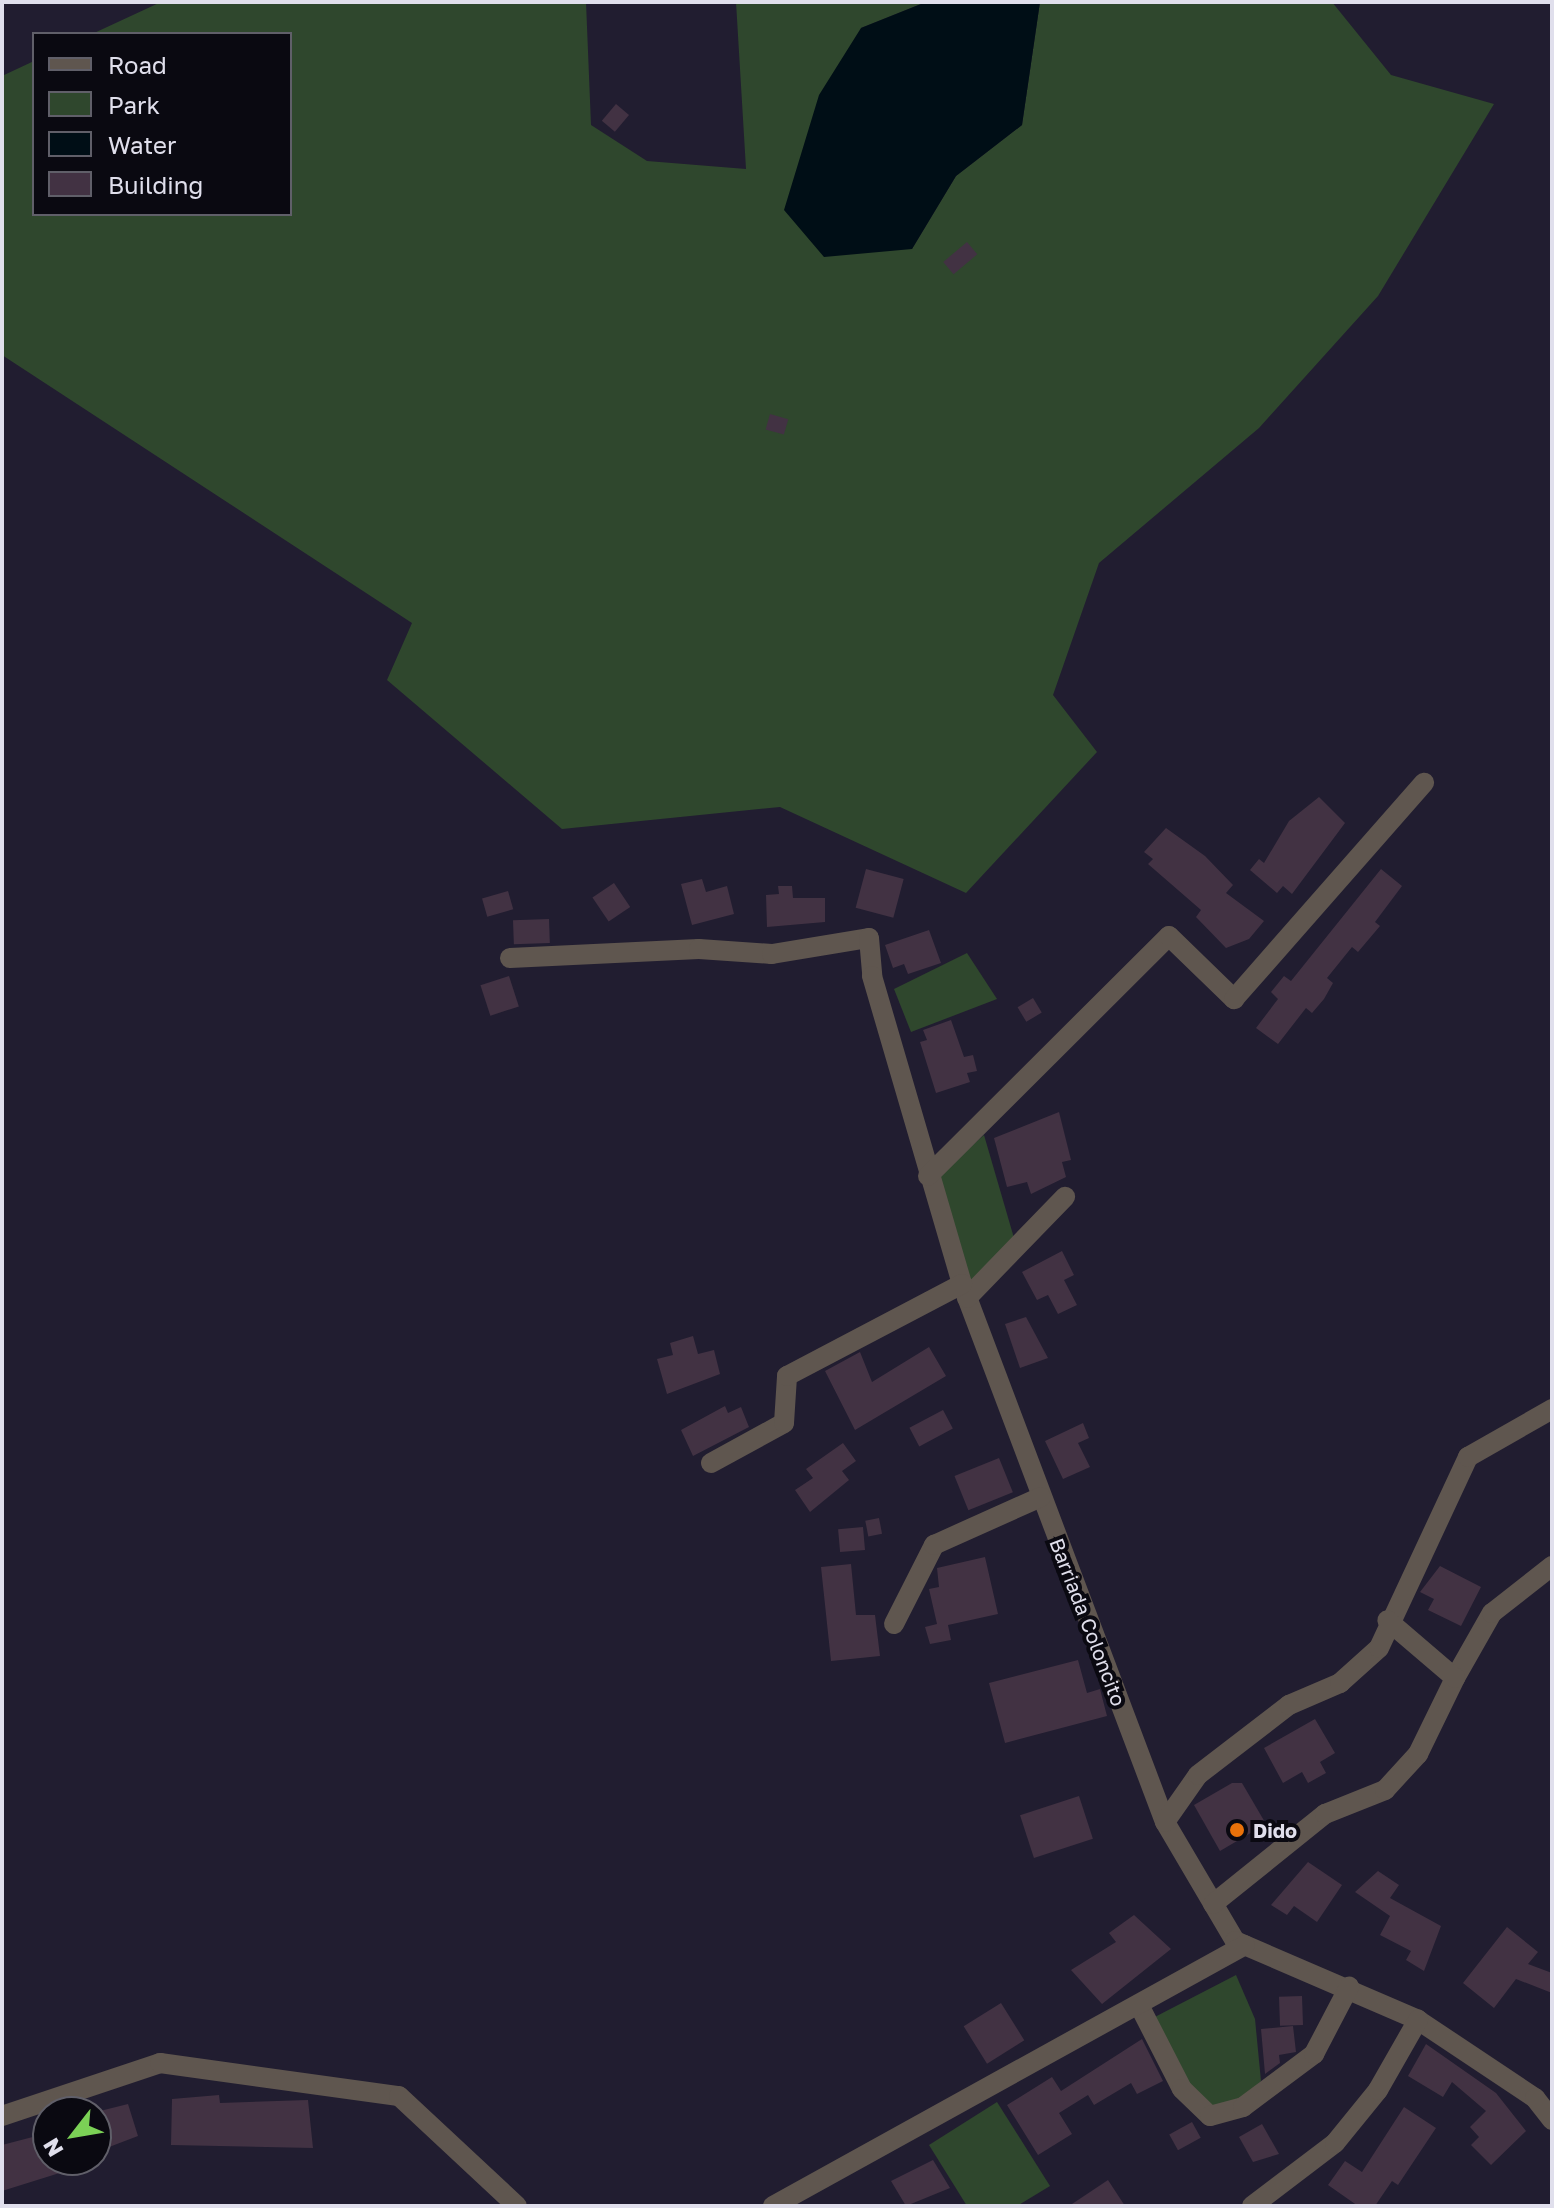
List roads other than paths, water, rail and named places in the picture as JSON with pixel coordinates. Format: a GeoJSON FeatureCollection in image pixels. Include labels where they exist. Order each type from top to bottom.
{"type":"FeatureCollection","features":[{"type":"Feature","properties":{"kind":"street"},"geometry":{"type":"LineString","coordinates":[[928,1176],[1169,936],[1234,999],[1424,783]]}},
{"type":"Feature","properties":{"kind":"street","name":"Barriada Coloncito"},"geometry":{"type":"LineString","coordinates":[[510,958],[699,949],[772,954],[869,938],[872,976],[928,1176],[965,1291],[1165,1822],[1235,1941],[1349,1987],[1418,2020],[1535,2098],[1552,2120]]}},
{"type":"Feature","properties":{"kind":"street"},"geometry":{"type":"LineString","coordinates":[[711,1463],[784,1423],[787,1376],[965,1291],[1065,1197]]}},
{"type":"Feature","properties":{"kind":"street"},"geometry":{"type":"LineString","coordinates":[[1165,1822],[1198,1775],[1289,1705],[1340,1683],[1379,1648],[1387,1620],[1434,1542],[1468,1457],[1552,1409]]}},
{"type":"Feature","properties":{"kind":"street"},"geometry":{"type":"LineString","coordinates":[[894,1624],[934,1545],[1041,1497]]}},
{"type":"Feature","properties":{"kind":"street"},"geometry":{"type":"LineString","coordinates":[[1213,1904],[1325,1814],[1385,1790],[1418,1754],[1455,1678],[1492,1613],[1552,1566]]}},
{"type":"Feature","properties":{"kind":"street"},"geometry":{"type":"LineString","coordinates":[[1387,1620],[1455,1678]]}},
{"type":"Feature","properties":{"kind":"street"},"geometry":{"type":"LineString","coordinates":[[773,2206],[1245,1945]]}},
{"type":"Feature","properties":{"kind":"street"},"geometry":{"type":"LineString","coordinates":[[1139,2005],[1182,2089],[1210,2116],[1243,2107],[1314,2054],[1349,1987]]}},
{"type":"Feature","properties":{"kind":"street"},"geometry":{"type":"LineString","coordinates":[[1252,2206],[1335,2143],[1378,2090],[1418,2020]]}},
{"type":"Feature","properties":{"kind":"street"},"geometry":{"type":"LineString","coordinates":[[2,2116],[160,2063],[399,2096],[517,2206]]}},
{"type":"Feature","properties":{"kind":"water"},"geometry":{"type":"Polygon","coordinates":[[[926,2],[1040,2],[1022,125],[956,176],[912,249],[824,257],[784,210],[819,95],[861,28],[926,2]]]}},
{"type":"Feature","properties":{"kind":"place","name":"Dido"},"geometry":{"type":"Point","coordinates":[1237,1830]}}]}
